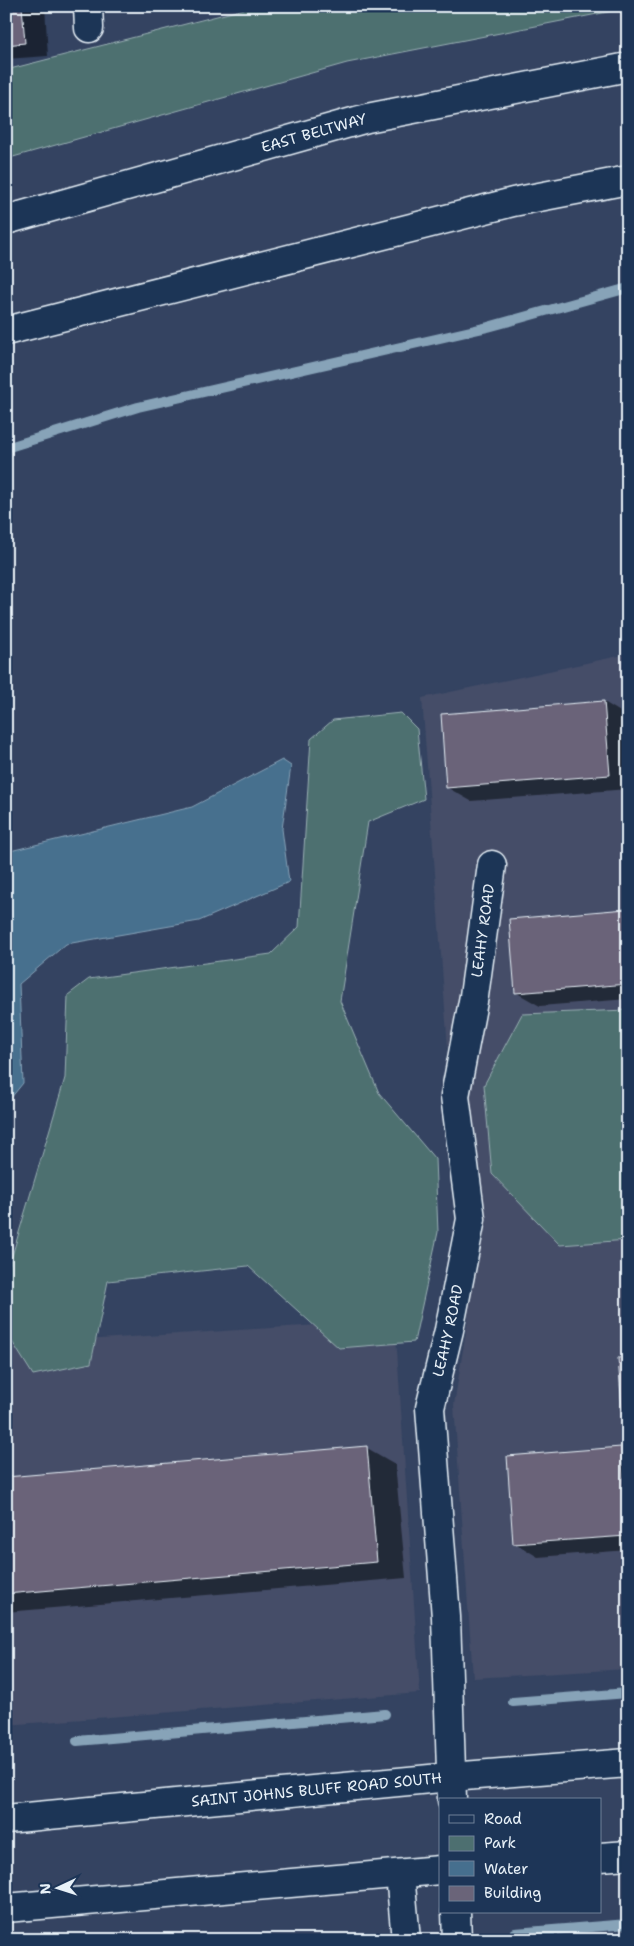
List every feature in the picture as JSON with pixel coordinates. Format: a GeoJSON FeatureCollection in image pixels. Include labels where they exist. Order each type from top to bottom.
{"type":"FeatureCollection","features":[{"type":"Feature","properties":{"kind":"main road","name":"EAST BELTWAY"},"geometry":{"type":"LineString","coordinates":[[6,220],[367,118],[628,66]]}},
{"type":"Feature","properties":{"kind":"main road"},"geometry":{"type":"LineString","coordinates":[[6,330],[513,202],[628,180]]}},
{"type":"Feature","properties":{"kind":"main road","name":"LEAHY ROAD"},"geometry":{"type":"LineString","coordinates":[[452,1789],[446,1617],[430,1408],[449,1330],[471,1219],[455,1096],[474,996],[492,865]]}},
{"type":"Feature","properties":{"kind":"main road","name":"SAINT JOHNS BLUFF ROAD SOUTH"},"geometry":{"type":"LineString","coordinates":[[6,1819],[452,1789],[628,1763]]}},
{"type":"Feature","properties":{"kind":"main road"},"geometry":{"type":"LineString","coordinates":[[602,1857],[628,1855]]}},
{"type":"Feature","properties":{"kind":"main road"},"geometry":{"type":"LineString","coordinates":[[6,1908],[439,1870]]}},
{"type":"Feature","properties":{"kind":"main road"},"geometry":{"type":"LineString","coordinates":[[400,1874],[406,1940]]}},
{"type":"Feature","properties":{"kind":"main road"},"geometry":{"type":"LineString","coordinates":[[456,1914],[457,1940]]}},
{"type":"Feature","properties":{"kind":"shaded area"},"geometry":{"type":"Polygon","coordinates":[[[628,654],[628,1669],[473,1678],[454,1405],[468,1319],[422,698],[628,654]]]}},
{"type":"Feature","properties":{"kind":"shaded area"},"geometry":{"type":"Polygon","coordinates":[[[395,1320],[420,1693],[6,1725],[6,1345],[395,1320]]]}},
{"type":"Feature","properties":{"kind":"green space"},"geometry":{"type":"Polygon","coordinates":[[[256,6],[628,6],[628,8],[347,63],[6,159],[6,70],[256,6]]]}},
{"type":"Feature","properties":{"kind":"green space"},"geometry":{"type":"Polygon","coordinates":[[[401,713],[417,729],[424,799],[368,822],[340,1001],[379,1093],[435,1159],[438,1232],[414,1342],[339,1348],[248,1266],[108,1281],[91,1363],[33,1375],[6,1332],[6,1276],[65,1078],[68,995],[89,979],[271,954],[299,927],[311,739],[333,720],[401,713]]]}},
{"type":"Feature","properties":{"kind":"green space"},"geometry":{"type":"Polygon","coordinates":[[[628,1010],[628,1240],[560,1245],[492,1174],[484,1085],[522,1014],[628,1010]]]}},
{"type":"Feature","properties":{"kind":"water"},"geometry":{"type":"Polygon","coordinates":[[[282,760],[291,766],[282,829],[289,882],[199,921],[66,944],[19,984],[23,1083],[6,1104],[6,852],[192,807],[282,760]]]}},
{"type":"Feature","properties":{"kind":"building"},"geometry":{"type":"Polygon","coordinates":[[[6,6],[22,6],[25,43],[6,45],[6,6]]]}},
{"type":"Feature","properties":{"kind":"building"},"geometry":{"type":"Polygon","coordinates":[[[604,701],[610,775],[446,788],[441,714],[604,701]]]}},
{"type":"Feature","properties":{"kind":"building"},"geometry":{"type":"Polygon","coordinates":[[[626,909],[628,984],[515,993],[509,919],[626,909]]]}},
{"type":"Feature","properties":{"kind":"building"},"geometry":{"type":"Polygon","coordinates":[[[628,1357],[628,1433],[624,1433],[618,1358],[628,1357]]]}},
{"type":"Feature","properties":{"kind":"building"},"geometry":{"type":"Polygon","coordinates":[[[367,1446],[377,1562],[6,1594],[6,1477],[367,1446]]]}},
{"type":"Feature","properties":{"kind":"building"},"geometry":{"type":"Polygon","coordinates":[[[621,1447],[627,1536],[513,1544],[507,1456],[621,1447]]]}},
{"type":"Feature","properties":{"kind":"waterway"},"geometry":{"type":"LineString","coordinates":[[6,448],[138,407],[488,327],[628,288]]}},
{"type":"Feature","properties":{"kind":"waterway"},"geometry":{"type":"LineString","coordinates":[[513,1702],[628,1693]]}},
{"type":"Feature","properties":{"kind":"waterway"},"geometry":{"type":"LineString","coordinates":[[77,1741],[385,1714]]}},
{"type":"Feature","properties":{"kind":"waterway"},"geometry":{"type":"LineString","coordinates":[[515,1933],[628,1924]]}}]}
